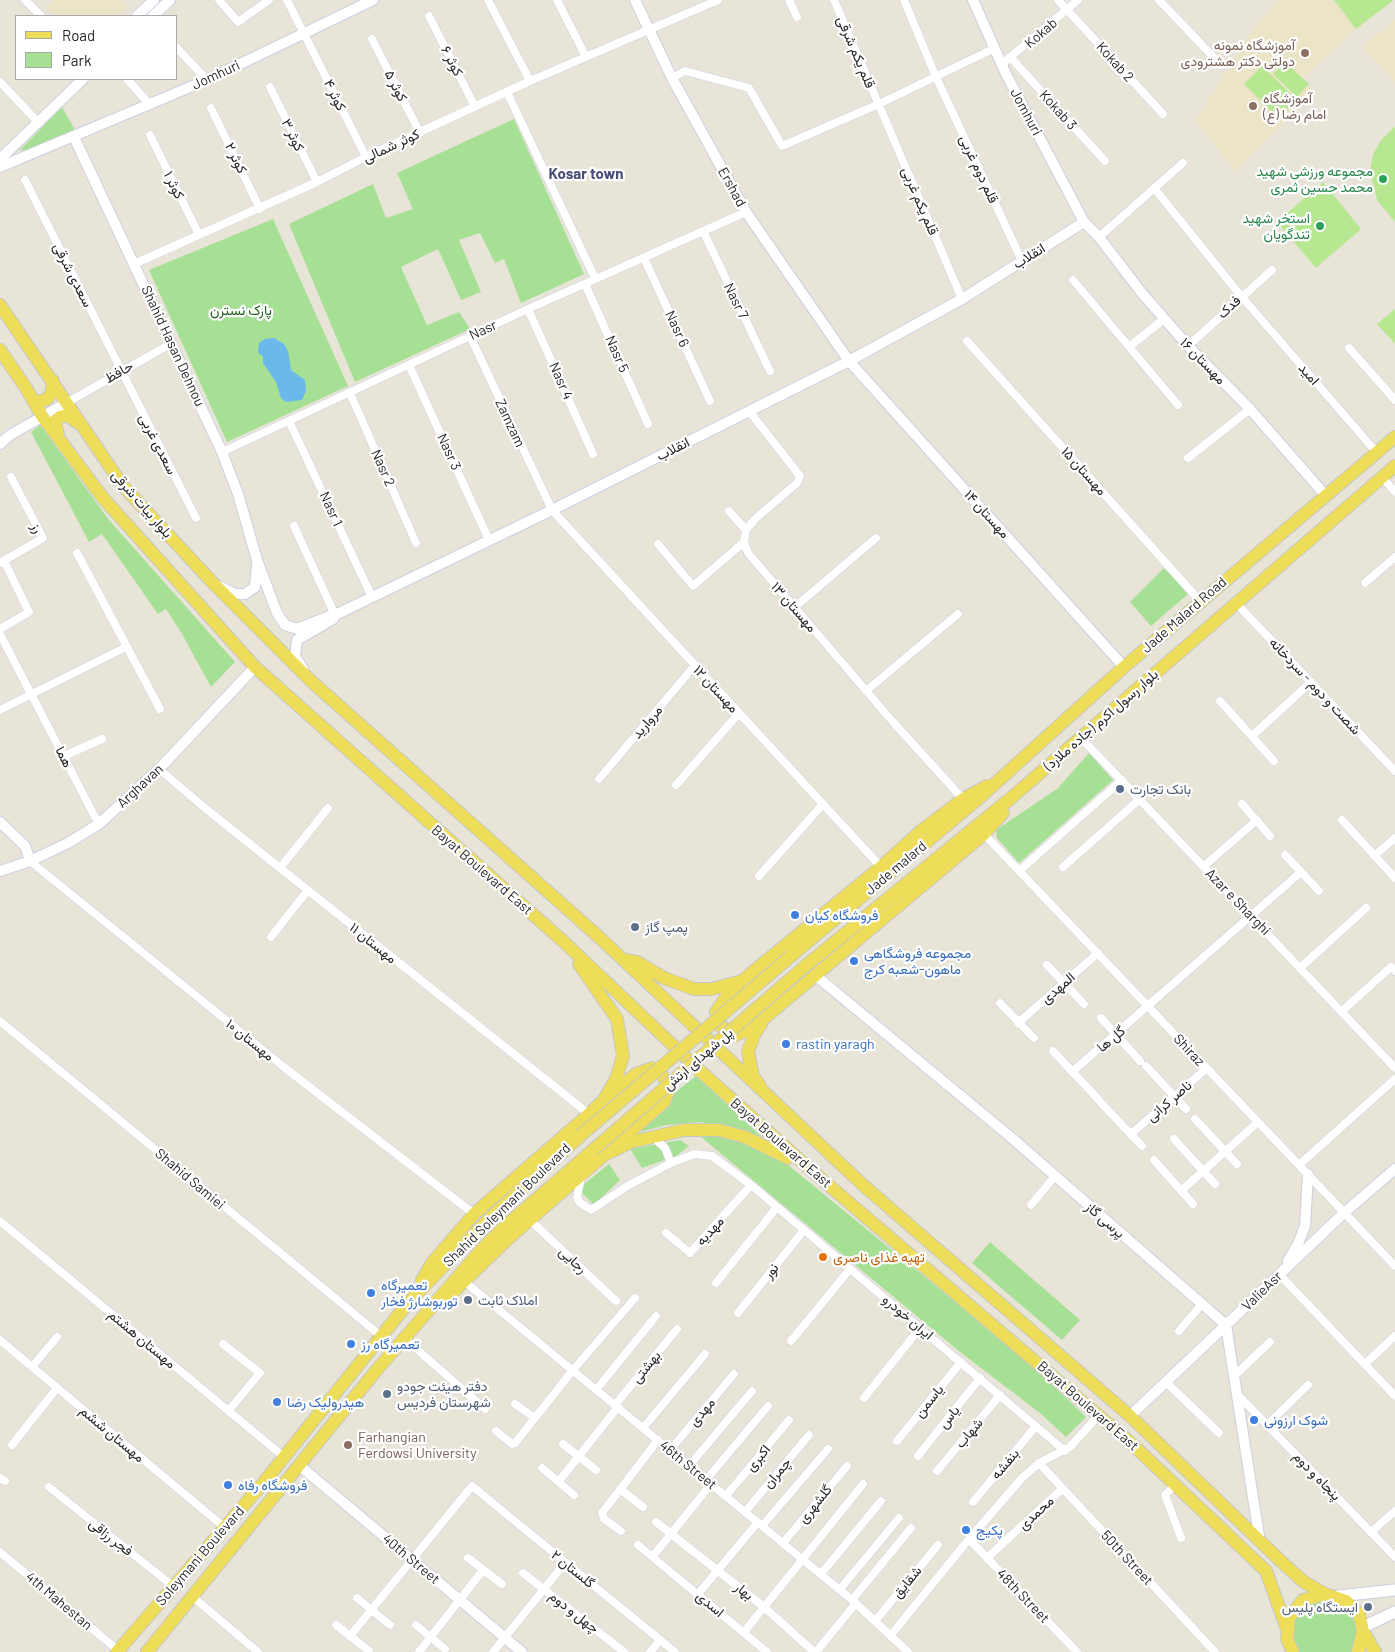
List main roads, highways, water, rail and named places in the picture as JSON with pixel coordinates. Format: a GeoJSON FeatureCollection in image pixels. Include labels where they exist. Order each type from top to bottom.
{"type":"FeatureCollection","features":[{"type":"Feature","properties":{"kind":"main road","name":"بلوار بیات شرقی"},"geometry":{"type":"LineString","coordinates":[[0,305],[68,402],[80,425],[123,486],[213,583],[311,681]]}},
{"type":"Feature","properties":{"kind":"main road","name":"بلوار بیات شرقی"},"geometry":{"type":"LineString","coordinates":[[0,350],[60,443],[103,498],[255,668]]}},
{"type":"Feature","properties":{"kind":"main road"},"geometry":{"type":"LineString","coordinates":[[35,402],[47,398],[51,394],[53,382]]}},
{"type":"Feature","properties":{"kind":"main road"},"geometry":{"type":"LineString","coordinates":[[60,443],[55,429],[55,421],[67,415],[80,425]]}},
{"type":"Feature","properties":{"kind":"main road","name":"Jade Malard Road"},"geometry":{"type":"LineString","coordinates":[[978,799],[1200,601],[1395,437]]}},
{"type":"Feature","properties":{"kind":"main road","name":"بلوار رسول اکرم (جاده ملارد)"},"geometry":{"type":"LineString","coordinates":[[803,968],[1011,798],[1235,602],[1395,466]]}},
{"type":"Feature","properties":{"kind":"main road","name":"Bayat Boulevard East"},"geometry":{"type":"LineString","coordinates":[[255,668],[565,943],[699,1070],[812,1171],[1015,1342],[1133,1445],[1266,1571],[1287,1629],[1291,1651]]}},
{"type":"Feature","properties":{"kind":"main road","name":"Bayat Boulevard East"},"geometry":{"type":"LineString","coordinates":[[311,681],[623,960],[765,1095],[1043,1342],[1130,1416],[1304,1582],[1325,1594]]}},
{"type":"Feature","properties":{"kind":"main road"},"geometry":{"type":"LineString","coordinates":[[997,782],[975,790],[963,798],[922,830],[881,867],[742,981],[721,1003],[716,1012],[719,1025],[736,1035],[755,1026],[984,834],[1003,813],[1011,798]]}},
{"type":"Feature","properties":{"kind":"main road","name":"Jade malard"},"geometry":{"type":"LineString","coordinates":[[791,956],[978,799]]}},
{"type":"Feature","properties":{"kind":"main road"},"geometry":{"type":"LineString","coordinates":[[565,943],[617,1019],[623,1056],[616,1079],[603,1101]]}},
{"type":"Feature","properties":{"kind":"main road","name":"پل شهدای ارتش"},"geometry":{"type":"LineString","coordinates":[[580,1136],[791,956]]}},
{"type":"Feature","properties":{"kind":"main road"},"geometry":{"type":"LineString","coordinates":[[623,960],[637,962],[664,978],[694,989],[712,989],[742,981]]}},
{"type":"Feature","properties":{"kind":"main road","name":"پل شهدای ارتش"},"geometry":{"type":"LineString","coordinates":[[598,1152],[803,968]]}},
{"type":"Feature","properties":{"kind":"main road"},"geometry":{"type":"LineString","coordinates":[[765,1095],[754,1076],[748,1052],[754,1035],[770,1012]]}},
{"type":"Feature","properties":{"kind":"main road"},"geometry":{"type":"LineString","coordinates":[[408,1303],[432,1263],[474,1214],[636,1074],[647,1068],[660,1072],[670,1088],[664,1102],[598,1152],[582,1174],[465,1282],[423,1317]]}},
{"type":"Feature","properties":{"kind":"main road"},"geometry":{"type":"LineString","coordinates":[[598,1152],[653,1136],[702,1129],[733,1133],[765,1145],[812,1171]]}},
{"type":"Feature","properties":{"kind":"main road","name":"Shahid Soleymani Boulevard"},"geometry":{"type":"LineString","coordinates":[[435,1274],[487,1221],[580,1136]]}},
{"type":"Feature","properties":{"kind":"main road","name":"Shahid Soleymani Boulevard"},"geometry":{"type":"LineString","coordinates":[[423,1317],[504,1226],[598,1152]]}},
{"type":"Feature","properties":{"kind":"main road","name":"Soleymani Boulevard"},"geometry":{"type":"LineString","coordinates":[[118,1651],[284,1456],[380,1336],[435,1274]]}},
{"type":"Feature","properties":{"kind":"main road","name":"Soleymani Boulevard"},"geometry":{"type":"LineString","coordinates":[[147,1652],[423,1317]]}},
{"type":"Feature","properties":{"kind":"main road"},"geometry":{"type":"LineString","coordinates":[[1015,1342],[1024,1338],[1026,1327]]}},
{"type":"Feature","properties":{"kind":"main road"},"geometry":{"type":"LineString","coordinates":[[1032,1357],[1035,1347],[1043,1342]]}},
{"type":"Feature","properties":{"kind":"main road"},"geometry":{"type":"LineString","coordinates":[[1287,1629],[1290,1618],[1299,1604],[1314,1596],[1325,1594],[1338,1596],[1395,1590]]}},
{"type":"Feature","properties":{"kind":"main road"},"geometry":{"type":"LineString","coordinates":[[1338,1596],[1353,1606],[1375,1652]]}},
{"type":"Feature","properties":{"kind":"main road"},"geometry":{"type":"LineString","coordinates":[[1358,1652],[1363,1629],[1395,1612]]}},
{"type":"Feature","properties":{"kind":"water"},"geometry":{"type":"Polygon","coordinates":[[[274,338],[284,344],[288,351],[291,370],[305,380],[306,391],[302,400],[286,402],[281,398],[276,382],[263,363],[263,357],[258,352],[259,343],[265,339],[274,338]]]}},
{"type":"Feature","properties":{"kind":"place","name":"آموزشگاه نمونه دولتی دکتر هشترودی"},"geometry":{"type":"Point","coordinates":[1305,53]}},
{"type":"Feature","properties":{"kind":"place","name":"آموزشگاه امام رضا (ع)"},"geometry":{"type":"Point","coordinates":[1253,106]}},
{"type":"Feature","properties":{"kind":"place","name":"مجموعه ورزشی شهید محمد حسین ثمری"},"geometry":{"type":"Point","coordinates":[1383,179]}},
{"type":"Feature","properties":{"kind":"place","name":"استخر شهید تندگویان"},"geometry":{"type":"Point","coordinates":[1320,226]}},
{"type":"Feature","properties":{"kind":"place","name":"بانک تجارت"},"geometry":{"type":"Point","coordinates":[1120,789]}},
{"type":"Feature","properties":{"kind":"place","name":"فروشگاه کیان"},"geometry":{"type":"Point","coordinates":[795,915]}},
{"type":"Feature","properties":{"kind":"place","name":"پمپ گاز"},"geometry":{"type":"Point","coordinates":[635,927]}},
{"type":"Feature","properties":{"kind":"place","name":"مجموعه فروشگاهی ماهون-شعبه کرج"},"geometry":{"type":"Point","coordinates":[854,961]}},
{"type":"Feature","properties":{"kind":"place","name":"rastin yaragh"},"geometry":{"type":"Point","coordinates":[786,1044]}},
{"type":"Feature","properties":{"kind":"place","name":"تهیه غذای ناصری"},"geometry":{"type":"Point","coordinates":[823,1257]}},
{"type":"Feature","properties":{"kind":"place","name":"تعمیرگاه توربوشارژ فخار"},"geometry":{"type":"Point","coordinates":[371,1293]}},
{"type":"Feature","properties":{"kind":"place","name":"املاک ثابت"},"geometry":{"type":"Point","coordinates":[468,1300]}},
{"type":"Feature","properties":{"kind":"place","name":"تعمیرگاه رز"},"geometry":{"type":"Point","coordinates":[351,1344]}},
{"type":"Feature","properties":{"kind":"place","name":"دفتر هیئت جودو شهرستان فردیس"},"geometry":{"type":"Point","coordinates":[387,1394]}},
{"type":"Feature","properties":{"kind":"place","name":"هیدرولیک رضا"},"geometry":{"type":"Point","coordinates":[277,1402]}},
{"type":"Feature","properties":{"kind":"place","name":"شوک ارزونی"},"geometry":{"type":"Point","coordinates":[1254,1420]}},
{"type":"Feature","properties":{"kind":"place","name":"Farhangian Ferdowsi University"},"geometry":{"type":"Point","coordinates":[348,1445]}},
{"type":"Feature","properties":{"kind":"place","name":"فروشگاه رفاه"},"geometry":{"type":"Point","coordinates":[228,1485]}},
{"type":"Feature","properties":{"kind":"place","name":"پکیج"},"geometry":{"type":"Point","coordinates":[966,1530]}},
{"type":"Feature","properties":{"kind":"place","name":"ایستگاه پلیس"},"geometry":{"type":"Point","coordinates":[1368,1607]}},
{"type":"Feature","properties":{"kind":"district","name":"Kosar town"},"geometry":{"type":"Point","coordinates":[586,174]}},
{"type":"Feature","properties":{"kind":"park label","name":"پارک نسترن"},"geometry":{"type":"Point","coordinates":[241,310]}}]}
